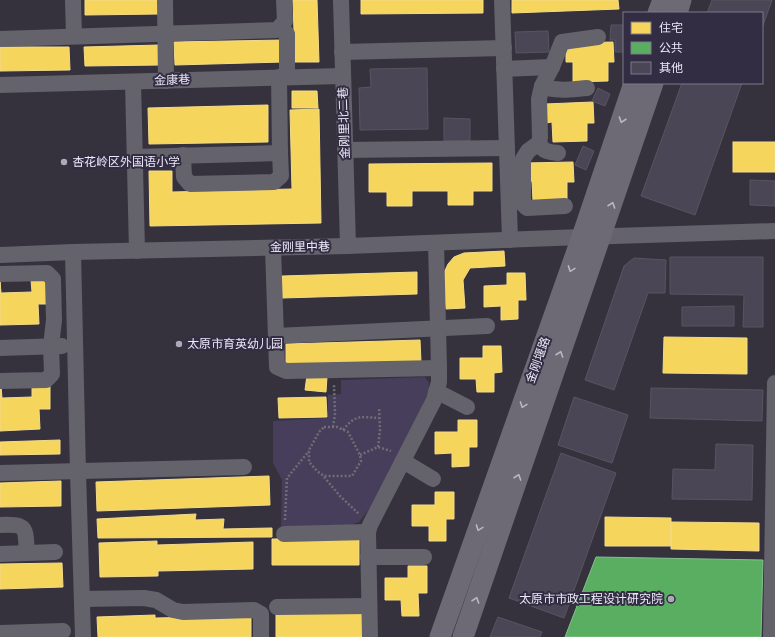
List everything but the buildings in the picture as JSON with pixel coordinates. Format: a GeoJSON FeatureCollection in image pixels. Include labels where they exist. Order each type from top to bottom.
{"type":"FeatureCollection","features":[{"type":"Feature","properties":{"kind":"main road"},"geometry":{"type":"LineString","coordinates":[[658,12],[663,0]]}},
{"type":"Feature","properties":{"kind":"main road"},"geometry":{"type":"LineString","coordinates":[[677,12],[681,0]]}},
{"type":"Feature","properties":{"kind":"main road","name":"金刚堰路"},"geometry":{"type":"LineString","coordinates":[[440,637],[592,237],[634,84]]}},
{"type":"Feature","properties":{"kind":"main road"},"geometry":{"type":"LineString","coordinates":[[463,637],[592,237],[653,84]]}},
{"type":"Feature","properties":{"kind":"street"},"geometry":{"type":"LineString","coordinates":[[73,0],[74,36]]}},
{"type":"Feature","properties":{"kind":"street"},"geometry":{"type":"LineString","coordinates":[[165,0],[166,80]]}},
{"type":"Feature","properties":{"kind":"street"},"geometry":{"type":"LineString","coordinates":[[0,38],[277,30],[285,20],[284,0]]}},
{"type":"Feature","properties":{"kind":"street","name":"金刚里北二巷"},"geometry":{"type":"LineString","coordinates":[[341,0],[348,246]]}},
{"type":"Feature","properties":{"kind":"street"},"geometry":{"type":"LineString","coordinates":[[502,0],[510,240]]}},
{"type":"Feature","properties":{"kind":"street"},"geometry":{"type":"LineString","coordinates":[[183,155],[184,177],[190,184],[274,182],[280,176],[283,77],[287,34],[281,26]]}},
{"type":"Feature","properties":{"kind":"street"},"geometry":{"type":"LineString","coordinates":[[558,153],[546,151],[541,148],[539,143],[538,99],[542,86],[552,67],[562,42],[598,37]]}},
{"type":"Feature","properties":{"kind":"street"},"geometry":{"type":"LineString","coordinates":[[342,52],[504,48]]}},
{"type":"Feature","properties":{"kind":"street"},"geometry":{"type":"LineString","coordinates":[[504,69],[552,67]]}},
{"type":"Feature","properties":{"kind":"street","name":"金康巷"},"geometry":{"type":"LineString","coordinates":[[0,85],[343,76]]}},
{"type":"Feature","properties":{"kind":"street"},"geometry":{"type":"LineString","coordinates":[[133,82],[137,251]]}},
{"type":"Feature","properties":{"kind":"street"},"geometry":{"type":"LineString","coordinates":[[542,86],[549,89],[558,90],[587,88]]}},
{"type":"Feature","properties":{"kind":"street"},"geometry":{"type":"LineString","coordinates":[[539,143],[528,151],[524,159],[523,204],[527,208],[565,206]]}},
{"type":"Feature","properties":{"kind":"street"},"geometry":{"type":"LineString","coordinates":[[345,150],[507,148]]}},
{"type":"Feature","properties":{"kind":"street"},"geometry":{"type":"LineString","coordinates":[[135,157],[280,153]]}},
{"type":"Feature","properties":{"kind":"street","name":"金刚里中巷"},"geometry":{"type":"LineString","coordinates":[[0,255],[348,246],[775,231]]}},
{"type":"Feature","properties":{"kind":"street"},"geometry":{"type":"LineString","coordinates":[[370,637],[368,557],[369,529],[434,400],[439,382],[440,368],[436,243]]}},
{"type":"Feature","properties":{"kind":"street"},"geometry":{"type":"LineString","coordinates":[[273,248],[277,367],[286,372],[440,368]]}},
{"type":"Feature","properties":{"kind":"street"},"geometry":{"type":"LineString","coordinates":[[73,252],[83,637]]}},
{"type":"Feature","properties":{"kind":"street"},"geometry":{"type":"LineString","coordinates":[[0,274],[47,273],[53,279],[54,320],[51,346],[52,374],[46,380],[0,381]]}},
{"type":"Feature","properties":{"kind":"street"},"geometry":{"type":"LineString","coordinates":[[276,336],[487,326]]}},
{"type":"Feature","properties":{"kind":"street"},"geometry":{"type":"LineString","coordinates":[[0,348],[75,345]]}},
{"type":"Feature","properties":{"kind":"street"},"geometry":{"type":"LineString","coordinates":[[771,637],[773,597],[775,383]]}},
{"type":"Feature","properties":{"kind":"street"},"geometry":{"type":"LineString","coordinates":[[436,392],[467,406]]}},
{"type":"Feature","properties":{"kind":"street"},"geometry":{"type":"LineString","coordinates":[[404,458],[433,479]]}},
{"type":"Feature","properties":{"kind":"street"},"geometry":{"type":"LineString","coordinates":[[0,473],[244,467]]}},
{"type":"Feature","properties":{"kind":"street"},"geometry":{"type":"LineString","coordinates":[[0,525],[13,524],[21,526],[26,531],[27,553]]}},
{"type":"Feature","properties":{"kind":"street"},"geometry":{"type":"LineString","coordinates":[[284,534],[369,529]]}},
{"type":"Feature","properties":{"kind":"street"},"geometry":{"type":"LineString","coordinates":[[0,554],[55,552]]}},
{"type":"Feature","properties":{"kind":"street"},"geometry":{"type":"LineString","coordinates":[[368,557],[424,557]]}},
{"type":"Feature","properties":{"kind":"street"},"geometry":{"type":"LineString","coordinates":[[82,599],[144,598],[156,600],[173,610],[183,612],[254,610],[261,614],[261,637]]}},
{"type":"Feature","properties":{"kind":"street"},"geometry":{"type":"LineString","coordinates":[[277,607],[369,606]]}},
{"type":"Feature","properties":{"kind":"street"},"geometry":{"type":"LineString","coordinates":[[0,633],[63,631]]}},
{"type":"Feature","properties":{"kind":"path"},"geometry":{"type":"LineString","coordinates":[[333,427],[335,414],[334,370]]}},
{"type":"Feature","properties":{"kind":"path"},"geometry":{"type":"LineString","coordinates":[[378,446],[380,430],[379,407]]}},
{"type":"Feature","properties":{"kind":"path"},"geometry":{"type":"LineString","coordinates":[[343,430],[351,420],[361,417],[379,418]]}},
{"type":"Feature","properties":{"kind":"path"},"geometry":{"type":"LineString","coordinates":[[284,534],[287,478],[309,450],[319,432],[324,427],[337,426],[348,432],[360,455],[361,461],[352,476],[324,476]]}},
{"type":"Feature","properties":{"kind":"path"},"geometry":{"type":"LineString","coordinates":[[378,446],[404,458]]}},
{"type":"Feature","properties":{"kind":"path"},"geometry":{"type":"LineString","coordinates":[[360,455],[378,446]]}},
{"type":"Feature","properties":{"kind":"path"},"geometry":{"type":"LineString","coordinates":[[309,450],[310,462],[316,472],[324,476],[369,529]]}},
{"type":"Feature","properties":{"kind":"shaded area"},"geometry":{"type":"Polygon","coordinates":[[[425,377],[429,383],[428,393],[370,508],[359,522],[348,526],[281,526],[282,480],[273,463],[273,421],[328,418],[328,395],[341,394],[341,380],[425,377]]]}},
{"type":"Feature","properties":{"kind":"place","name":"杏花岭区外国语小学"},"geometry":{"type":"Point","coordinates":[64,162]}},
{"type":"Feature","properties":{"kind":"place","name":"太原市育英幼儿园"},"geometry":{"type":"Point","coordinates":[179,344]}},
{"type":"Feature","properties":{"kind":"place","name":"太原市市政工程设计研究院"},"geometry":{"type":"Point","coordinates":[671,599]}}]}
